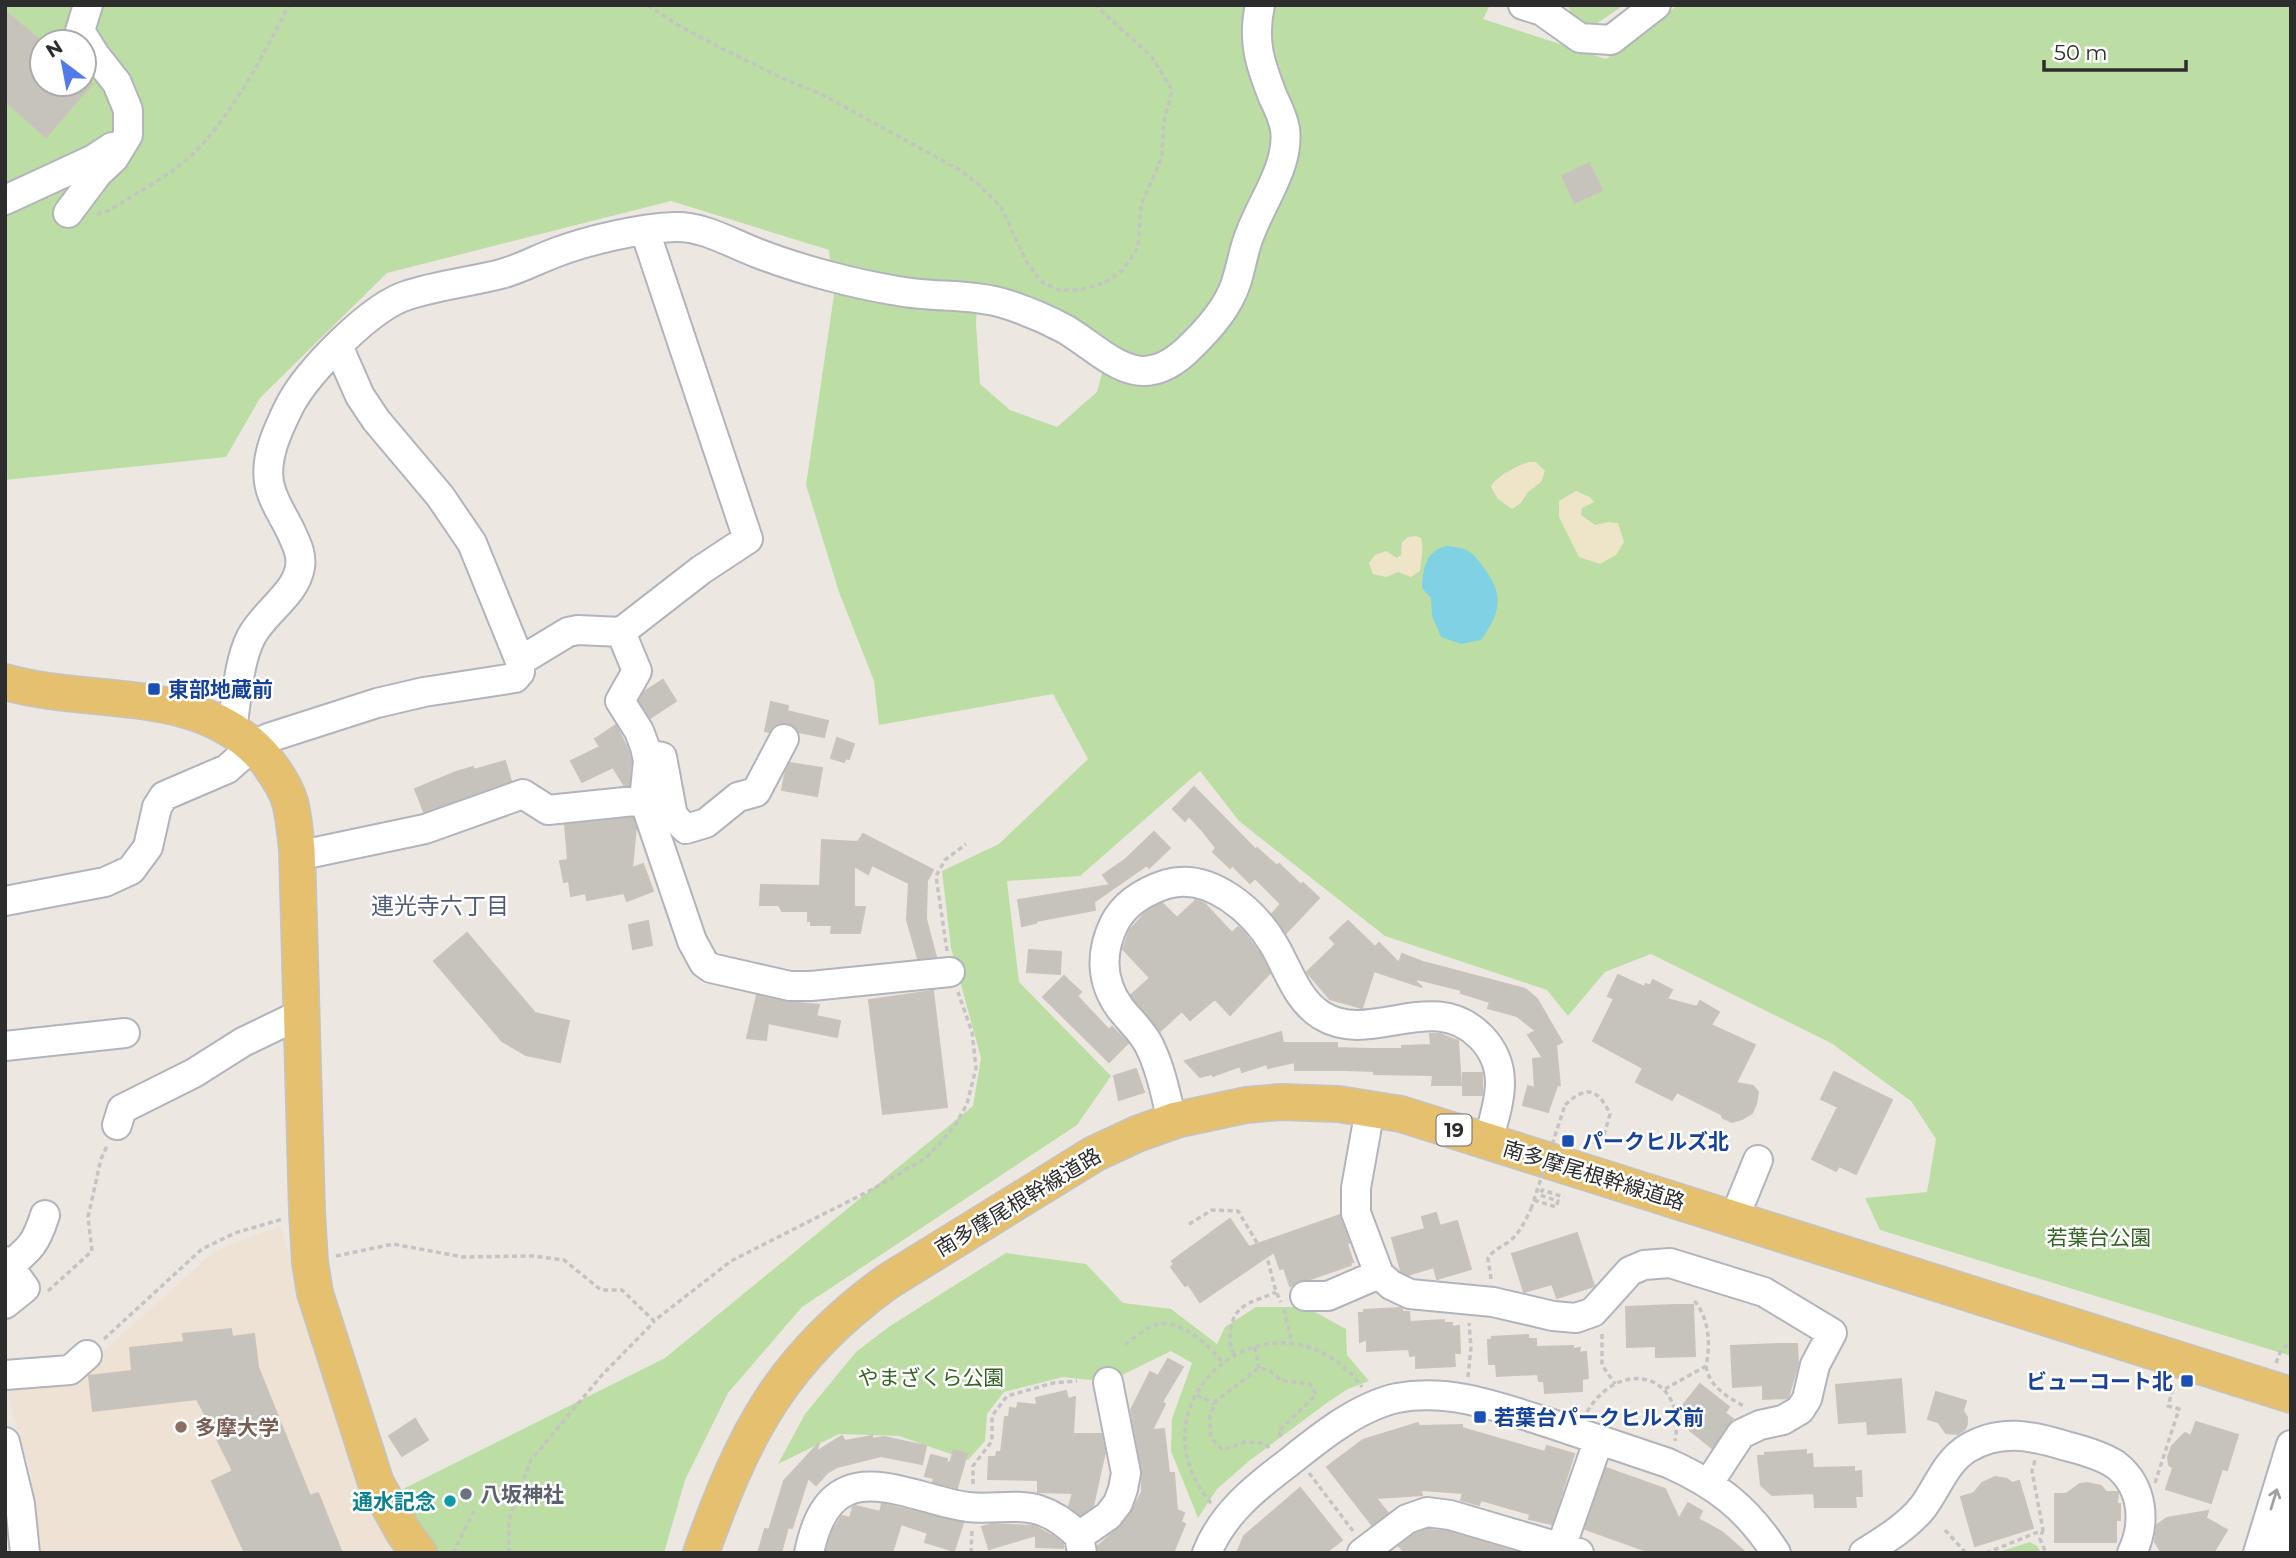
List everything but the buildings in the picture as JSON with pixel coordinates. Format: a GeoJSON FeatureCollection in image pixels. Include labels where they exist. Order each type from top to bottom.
{"type":"FeatureCollection","features":[{"type":"Feature","properties":{"kind":"main road"},"geometry":{"type":"LineString","coordinates":[[5,682],[56,692],[145,702],[191,712],[243,737],[284,786],[290,802],[297,856],[307,1212],[315,1293],[376,1483],[404,1533],[419,1553]]}},
{"type":"Feature","properties":{"kind":"main road","name":"南多摩尾根幹線道路"},"geometry":{"type":"LineString","coordinates":[[701,1553],[746,1441],[775,1392],[810,1348],[857,1304],[887,1282],[1094,1154],[1172,1121],[1246,1105],[1310,1102],[1401,1114],[2291,1395]]}},
{"type":"Feature","properties":{"kind":"main road","name":"南多摩尾根幹線道路"},"geometry":{"type":"LineString","coordinates":[[714,1553],[728,1485]]}},
{"type":"Feature","properties":{"kind":"street"},"geometry":{"type":"LineString","coordinates":[[68,213],[98,173],[114,158],[126,138],[128,110],[117,82],[80,31],[88,5]]}},
{"type":"Feature","properties":{"kind":"street"},"geometry":{"type":"LineString","coordinates":[[5,901],[105,882],[131,870],[148,846],[157,807],[164,796],[227,769],[243,737],[242,660],[251,636],[297,579],[301,565],[300,553],[271,490],[268,467],[272,450],[293,400],[338,346],[369,316],[409,294],[504,273],[575,246],[680,226],[798,267],[878,287],[1007,304],[1062,327],[1099,352],[1131,369],[1155,371],[1168,366],[1187,350],[1227,303],[1239,281],[1248,238],[1287,149],[1284,124],[1259,60],[1255,28],[1260,5]]}},
{"type":"Feature","properties":{"kind":"street"},"geometry":{"type":"LineString","coordinates":[[1523,5],[1542,11],[1580,38],[1611,40],[1656,5]]}},
{"type":"Feature","properties":{"kind":"street"},"geometry":{"type":"LineString","coordinates":[[5,200],[94,159],[126,138]]}},
{"type":"Feature","properties":{"kind":"street"},"geometry":{"type":"LineString","coordinates":[[520,661],[568,632],[621,632],[701,570],[748,539],[645,231]]}},
{"type":"Feature","properties":{"kind":"street"},"geometry":{"type":"LineString","coordinates":[[243,737],[268,738],[377,703],[424,692],[515,678],[520,672],[520,661],[472,543],[452,512],[376,420],[360,396],[338,346]]}},
{"type":"Feature","properties":{"kind":"street"},"geometry":{"type":"LineString","coordinates":[[621,632],[637,671],[620,701],[639,731],[647,754],[644,800],[692,941],[704,963],[711,968],[790,986],[950,972]]}},
{"type":"Feature","properties":{"kind":"street"},"geometry":{"type":"LineString","coordinates":[[647,754],[662,757],[673,816],[686,829],[706,823],[738,797],[756,792],[784,739]]}},
{"type":"Feature","properties":{"kind":"street"},"geometry":{"type":"LineString","coordinates":[[297,856],[425,828],[523,794],[548,810],[644,800]]}},
{"type":"Feature","properties":{"kind":"street"},"geometry":{"type":"LineString","coordinates":[[1172,1121],[1149,1044],[1120,1007],[1109,988],[1103,965],[1106,941],[1116,921],[1130,903],[1150,889],[1174,882],[1200,883],[1224,893],[1263,929],[1307,1004],[1322,1016],[1339,1023],[1356,1025],[1429,1015],[1448,1017],[1470,1027],[1483,1039],[1493,1054],[1501,1074],[1501,1095],[1488,1141]]}},
{"type":"Feature","properties":{"kind":"street"},"geometry":{"type":"LineString","coordinates":[[117,1125],[122,1109],[194,1073],[243,1042],[301,1014]]}},
{"type":"Feature","properties":{"kind":"street"},"geometry":{"type":"LineString","coordinates":[[5,1046],[125,1033]]}},
{"type":"Feature","properties":{"kind":"street"},"geometry":{"type":"LineString","coordinates":[[1370,1109],[1355,1200],[1356,1213],[1379,1274],[1391,1285],[1410,1294],[1481,1301],[1564,1318],[1576,1318],[1593,1311],[1630,1271],[1644,1265],[1670,1263],[1764,1292],[1832,1333],[1815,1365],[1807,1399],[1800,1410],[1783,1420],[1760,1425],[1741,1434],[1709,1484]]}},
{"type":"Feature","properties":{"kind":"street"},"geometry":{"type":"LineString","coordinates":[[1734,1219],[1758,1160]]}},
{"type":"Feature","properties":{"kind":"street"},"geometry":{"type":"LineString","coordinates":[[5,1304],[25,1288],[7,1263],[28,1250],[38,1237],[45,1215]]}},
{"type":"Feature","properties":{"kind":"street"},"geometry":{"type":"LineString","coordinates":[[1305,1296],[1328,1296],[1379,1274]]}},
{"type":"Feature","properties":{"kind":"street"},"geometry":{"type":"LineString","coordinates":[[5,1375],[70,1370],[87,1355]]}},
{"type":"Feature","properties":{"kind":"street"},"geometry":{"type":"LineString","coordinates":[[808,1553],[818,1522],[832,1501],[846,1491],[863,1486],[884,1487],[945,1504],[973,1508],[1035,1509],[1054,1515],[1080,1545],[1118,1503],[1123,1489],[1125,1473],[1108,1381]]}},
{"type":"Feature","properties":{"kind":"street"},"geometry":{"type":"LineString","coordinates":[[1207,1553],[1231,1514],[1258,1486],[1339,1426],[1365,1410],[1395,1399],[1426,1395],[1457,1397],[1592,1427],[1668,1463],[1729,1497],[1746,1513],[1776,1553]]}},
{"type":"Feature","properties":{"kind":"street"},"geometry":{"type":"LineString","coordinates":[[1366,1552],[1407,1519],[1427,1512],[1450,1515],[1566,1551],[1592,1427]]}},
{"type":"Feature","properties":{"kind":"street"},"geometry":{"type":"LineString","coordinates":[[1864,1553],[1892,1536],[1922,1508],[1953,1460],[1967,1448],[2004,1434],[2043,1439],[2080,1449],[2116,1465],[2132,1484],[2141,1505],[2142,1520],[2132,1553]]}},
{"type":"Feature","properties":{"kind":"street"},"geometry":{"type":"LineString","coordinates":[[2258,1553],[2291,1445]]}},
{"type":"Feature","properties":{"kind":"street"},"geometry":{"type":"LineString","coordinates":[[7,1455],[20,1504],[25,1553]]}},
{"type":"Feature","properties":{"kind":"street"},"geometry":{"type":"LineString","coordinates":[[2278,1553],[2291,1514]]}},
{"type":"Feature","properties":{"kind":"path"},"geometry":{"type":"LineString","coordinates":[[68,213],[83,218],[110,211],[194,153],[257,68],[289,5]]}},
{"type":"Feature","properties":{"kind":"path"},"geometry":{"type":"LineString","coordinates":[[648,5],[719,47],[830,98],[960,170],[1001,207],[1026,261],[1042,282],[1059,290],[1080,290],[1104,283],[1123,270],[1138,247],[1141,205],[1162,157],[1164,122],[1172,90],[1152,57],[1095,5]]}},
{"type":"Feature","properties":{"kind":"path"},"geometry":{"type":"LineString","coordinates":[[509,1553],[509,1519],[530,1460],[602,1375],[654,1321],[731,1261],[871,1190],[926,1158],[954,1127],[967,1104],[976,1068],[972,1032],[950,972],[936,876],[945,860],[966,844]]}},
{"type":"Feature","properties":{"kind":"path"},"geometry":{"type":"LineString","coordinates":[[1468,1377],[1488,1258],[1494,1250],[1509,1242],[1521,1228],[1531,1209],[1565,1105],[1577,1093],[1591,1092],[1602,1098],[1610,1114],[1600,1149]]}},
{"type":"Feature","properties":{"kind":"path"},"geometry":{"type":"LineString","coordinates":[[42,1297],[92,1251],[88,1217],[101,1159],[117,1125]]}},
{"type":"Feature","properties":{"kind":"path"},"geometry":{"type":"LineString","coordinates":[[1534,1200],[1556,1207],[1558,1201],[1540,1195],[1542,1190],[1564,1197]]}},
{"type":"Feature","properties":{"kind":"path"},"geometry":{"type":"LineString","coordinates":[[1189,1224],[1212,1210],[1238,1211],[1268,1261],[1276,1292],[1287,1315],[1292,1344]]}},
{"type":"Feature","properties":{"kind":"path"},"geometry":{"type":"LineString","coordinates":[[87,1355],[202,1249],[235,1233],[307,1212]]}},
{"type":"Feature","properties":{"kind":"path"},"geometry":{"type":"LineString","coordinates":[[310,1262],[393,1244],[463,1257],[533,1256],[564,1260],[601,1290],[622,1290],[654,1321]]}},
{"type":"Feature","properties":{"kind":"path"},"geometry":{"type":"LineString","coordinates":[[1234,1355],[1229,1339],[1233,1316],[1245,1305],[1276,1292]]}},
{"type":"Feature","properties":{"kind":"path"},"geometry":{"type":"LineString","coordinates":[[1692,1298],[1705,1319],[1709,1340],[1707,1373],[1719,1390],[1743,1406],[1760,1425]]}},
{"type":"Feature","properties":{"kind":"path"},"geometry":{"type":"LineString","coordinates":[[1593,1311],[1602,1330],[1602,1365],[1615,1384]]}},
{"type":"Feature","properties":{"kind":"path"},"geometry":{"type":"LineString","coordinates":[[1125,1344],[1158,1324],[1179,1326],[1208,1345],[1223,1363]]}},
{"type":"Feature","properties":{"kind":"path"},"geometry":{"type":"LineString","coordinates":[[2276,1363],[2281,1350],[2291,1342]]}},
{"type":"Feature","properties":{"kind":"path"},"geometry":{"type":"LineString","coordinates":[[1212,1505],[1196,1481],[1184,1438],[1185,1425],[1200,1384],[1223,1363],[1234,1355],[1269,1343],[1292,1344],[1317,1350],[1340,1363],[1365,1391]]}},
{"type":"Feature","properties":{"kind":"path"},"geometry":{"type":"LineString","coordinates":[[1255,1347],[1259,1368]]}},
{"type":"Feature","properties":{"kind":"path"},"geometry":{"type":"LineString","coordinates":[[1665,1389],[1706,1367]]}},
{"type":"Feature","properties":{"kind":"path"},"geometry":{"type":"LineString","coordinates":[[1259,1368],[1225,1393],[1215,1404],[1210,1416],[1212,1437],[1223,1450],[1245,1442],[1257,1442],[1265,1443],[1271,1451]]}},
{"type":"Feature","properties":{"kind":"path"},"geometry":{"type":"LineString","coordinates":[[1259,1368],[1269,1370],[1281,1380],[1310,1384],[1316,1395],[1278,1433],[1286,1441]]}},
{"type":"Feature","properties":{"kind":"path"},"geometry":{"type":"LineString","coordinates":[[1592,1427],[1594,1400],[1623,1380],[1647,1379],[1665,1389],[1677,1415],[1675,1443]]}},
{"type":"Feature","properties":{"kind":"path"},"geometry":{"type":"LineString","coordinates":[[971,1553],[973,1466],[992,1441],[992,1416],[1007,1396],[1053,1383],[1077,1381]]}},
{"type":"Feature","properties":{"kind":"path"},"geometry":{"type":"LineString","coordinates":[[2141,1505],[2158,1479],[2179,1409],[2168,1406],[2176,1382]]}},
{"type":"Feature","properties":{"kind":"path"},"geometry":{"type":"LineString","coordinates":[[1197,1395],[1215,1404]]}},
{"type":"Feature","properties":{"kind":"path"},"geometry":{"type":"LineString","coordinates":[[2043,1439],[2032,1471],[2043,1530],[2040,1539],[2046,1553]]}},
{"type":"Feature","properties":{"kind":"path"},"geometry":{"type":"LineString","coordinates":[[1307,1471],[1366,1552]]}},
{"type":"Feature","properties":{"kind":"path"},"geometry":{"type":"LineString","coordinates":[[453,1553],[474,1511]]}},
{"type":"Feature","properties":{"kind":"path"},"geometry":{"type":"LineString","coordinates":[[1945,1530],[1966,1553]]}},
{"type":"Feature","properties":{"kind":"path"},"geometry":{"type":"LineString","coordinates":[[1986,1553],[2043,1530]]}},
{"type":"Feature","properties":{"kind":"shaded area","name":"多摩大学"},"geometry":{"type":"Polygon","coordinates":[[[280,1226],[368,1506],[405,1553],[41,1553],[30,1469],[5,1386],[77,1375],[215,1251],[280,1226]]]}},
{"type":"Feature","properties":{"kind":"green space","name":"若葉台公園"},"geometry":{"type":"Polygon","coordinates":[[[5,5],[1490,5],[1483,19],[1606,59],[1678,5],[2291,5],[2291,1356],[1880,1230],[1865,1198],[1927,1192],[1936,1139],[1911,1101],[1831,1043],[1651,954],[1605,972],[1568,1016],[1547,990],[1385,936],[1239,821],[1200,771],[1080,876],[1007,881],[1019,982],[1111,1076],[1077,1125],[802,1307],[728,1393],[685,1480],[664,1553],[437,1553],[391,1495],[665,1358],[973,1106],[981,1058],[951,948],[942,871],[999,844],[1088,759],[1053,694],[879,725],[874,681],[839,592],[806,485],[834,295],[829,250],[671,201],[387,273],[260,398],[226,457],[5,480],[5,5]],[[979,285],[976,323],[980,384],[1010,410],[1057,427],[1097,392],[1103,370],[979,285]]]}},
{"type":"Feature","properties":{"kind":"green space"},"geometry":{"type":"Polygon","coordinates":[[[1568,5],[1624,5],[1587,30],[1571,14],[1568,5]]]}},
{"type":"Feature","properties":{"kind":"green space","name":"やまざくら公園"},"geometry":{"type":"Polygon","coordinates":[[[1006,1253],[1086,1264],[1123,1303],[1171,1309],[1217,1344],[1225,1327],[1256,1307],[1306,1307],[1346,1329],[1347,1355],[1369,1381],[1348,1389],[1328,1402],[1249,1461],[1217,1489],[1198,1518],[1171,1451],[1172,1419],[1192,1363],[1171,1351],[1108,1382],[1063,1377],[1004,1392],[987,1414],[985,1441],[968,1460],[899,1436],[839,1434],[778,1464],[805,1414],[856,1352],[890,1326],[1006,1253]]]}},
{"type":"Feature","properties":{"kind":"green space"},"geometry":{"type":"Polygon","coordinates":[[[2030,1542],[2037,1546],[2041,1553],[1996,1553],[2030,1542]]]}},
{"type":"Feature","properties":{"kind":"sand"},"geometry":{"type":"Polygon","coordinates":[[[1529,462],[1536,462],[1545,471],[1541,482],[1512,509],[1498,499],[1491,487],[1502,475],[1529,462]]]}},
{"type":"Feature","properties":{"kind":"sand"},"geometry":{"type":"Polygon","coordinates":[[[1576,491],[1590,497],[1594,502],[1582,508],[1581,515],[1595,525],[1618,523],[1624,542],[1616,555],[1600,564],[1579,557],[1559,517],[1559,501],[1576,491]]]}},
{"type":"Feature","properties":{"kind":"sand"},"geometry":{"type":"Polygon","coordinates":[[[1408,537],[1421,538],[1422,542],[1420,571],[1411,577],[1398,572],[1386,577],[1373,574],[1369,563],[1375,555],[1386,551],[1397,558],[1401,555],[1402,542],[1408,537]]]}},
{"type":"Feature","properties":{"kind":"water"},"geometry":{"type":"Polygon","coordinates":[[[1447,546],[1461,548],[1474,555],[1496,589],[1496,614],[1481,640],[1461,644],[1441,637],[1432,616],[1431,598],[1422,588],[1423,574],[1434,551],[1447,546]]]}},
{"type":"Feature","properties":{"kind":"place","name":"東部地蔵前"},"geometry":{"type":"Point","coordinates":[154,689]}},
{"type":"Feature","properties":{"kind":"place","name":"パークヒルズ北"},"geometry":{"type":"Point","coordinates":[1568,1141]}},
{"type":"Feature","properties":{"kind":"place","name":"ビューコート北"},"geometry":{"type":"Point","coordinates":[2187,1381]}},
{"type":"Feature","properties":{"kind":"place","name":"若葉台パークヒルズ前"},"geometry":{"type":"Point","coordinates":[1480,1417]}},
{"type":"Feature","properties":{"kind":"place","name":"多摩大学"},"geometry":{"type":"Point","coordinates":[181,1427]}},
{"type":"Feature","properties":{"kind":"place","name":"八坂神社"},"geometry":{"type":"Point","coordinates":[466,1494]}},
{"type":"Feature","properties":{"kind":"place","name":"通水記念"},"geometry":{"type":"Point","coordinates":[450,1501]}},
{"type":"Feature","properties":{"kind":"district","name":"連光寺六丁目"},"geometry":{"type":"Point","coordinates":[440,906]}}]}
